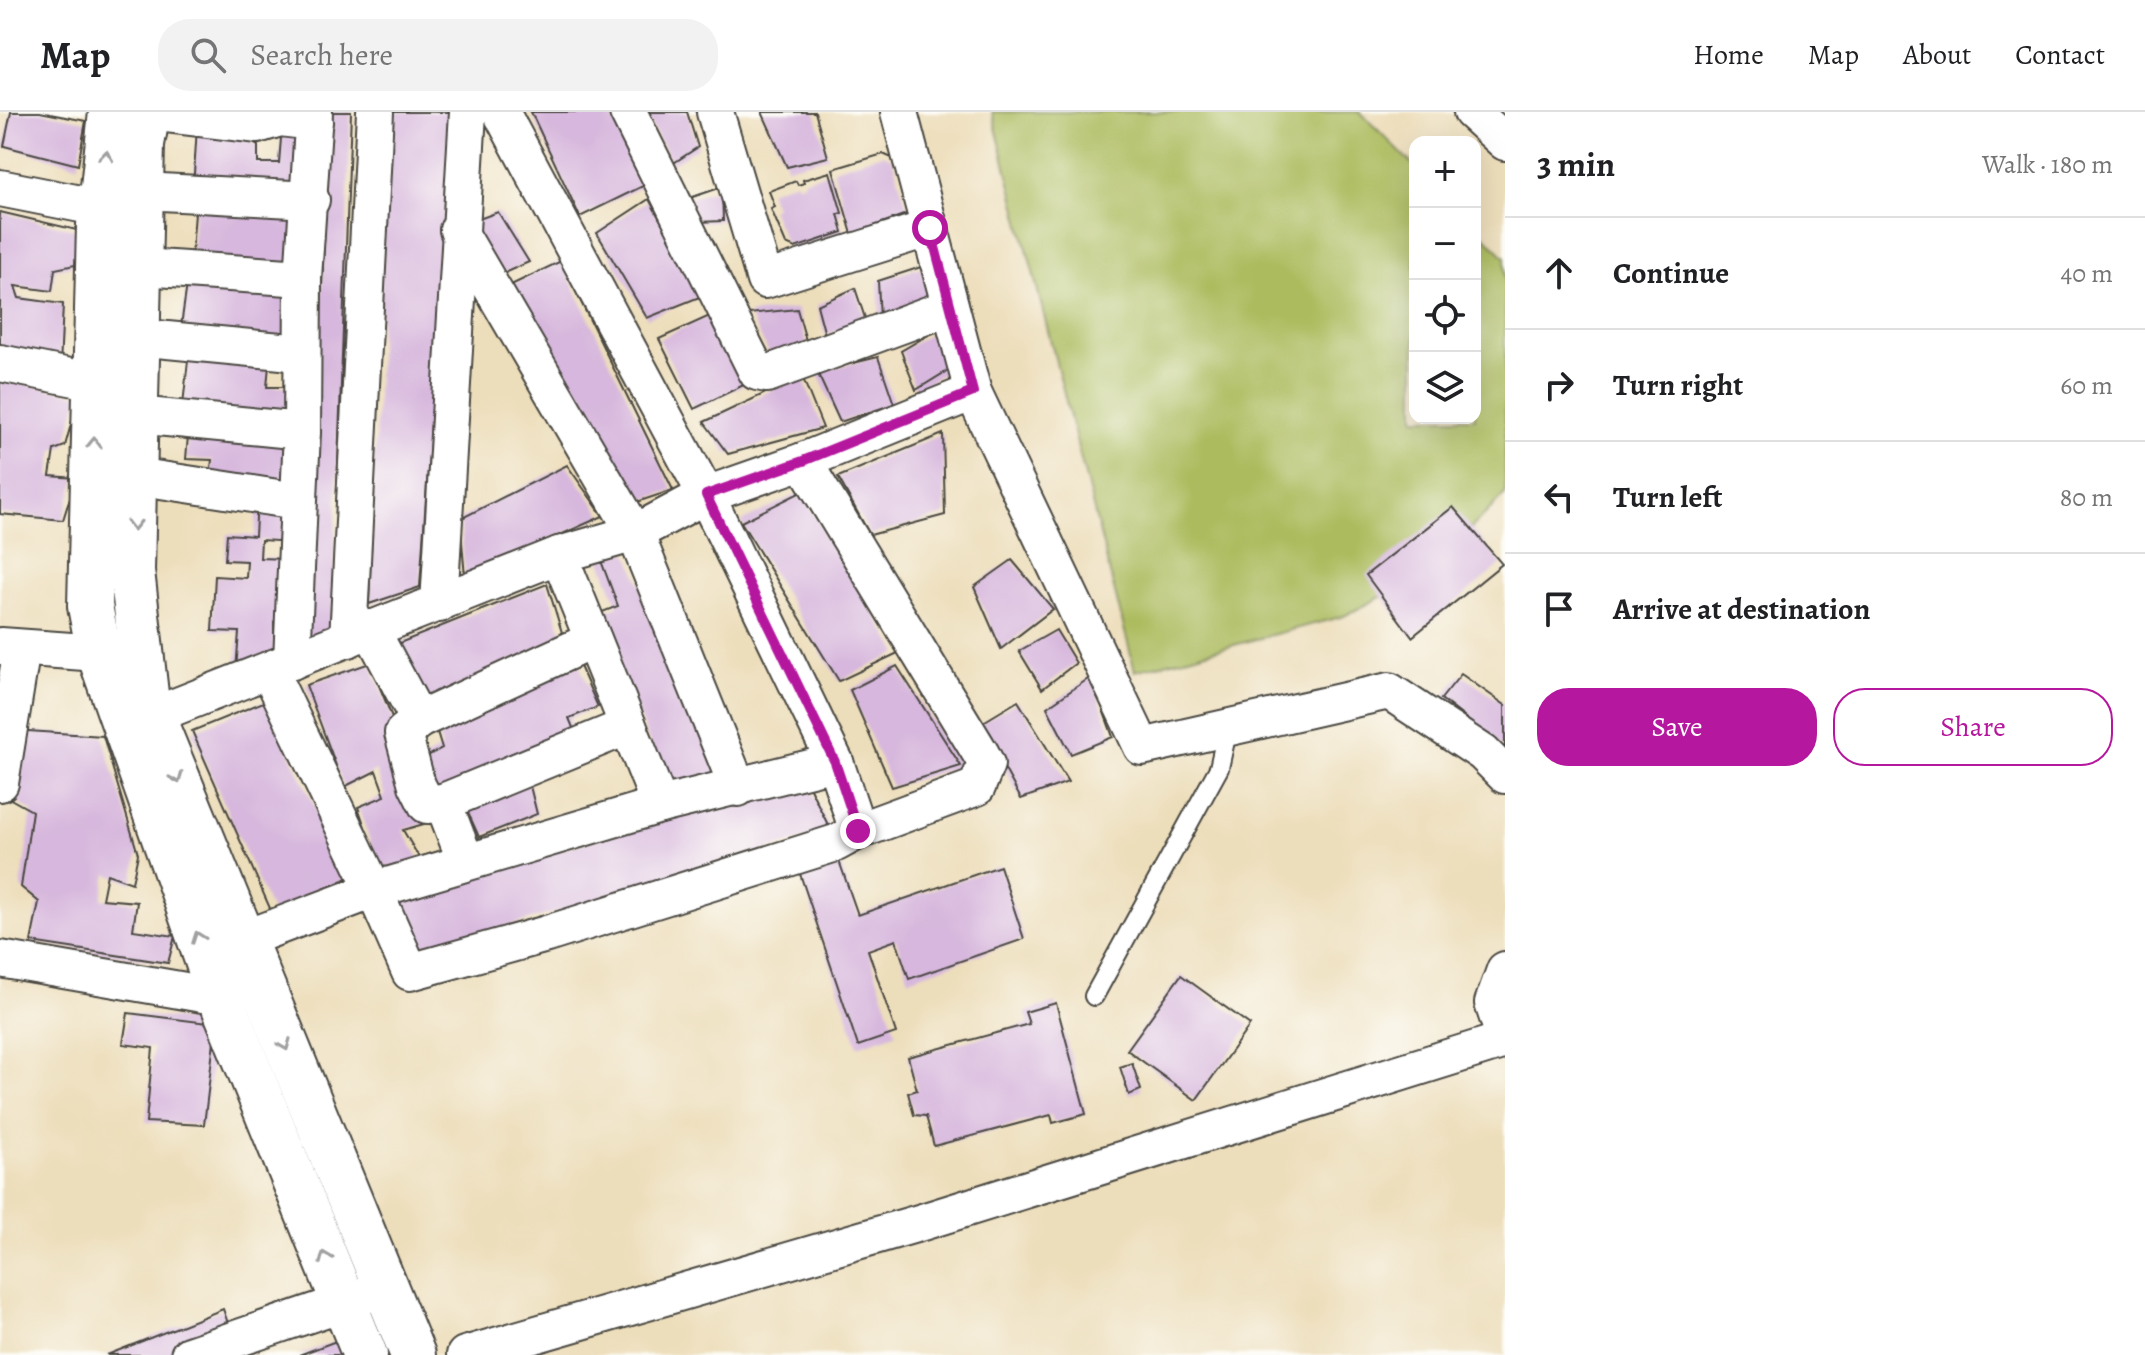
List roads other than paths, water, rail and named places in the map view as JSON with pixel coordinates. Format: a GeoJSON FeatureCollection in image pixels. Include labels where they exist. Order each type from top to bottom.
{"type":"FeatureCollection","features":[{"type":"Feature","properties":{"kind":"street"},"geometry":{"type":"LineString","coordinates":[[111,112],[142,267],[136,337],[132,571],[147,703],[242,940],[240,991],[345,1305],[365,1355]]}},
{"type":"Feature","properties":{"kind":"street"},"geometry":{"type":"LineString","coordinates":[[413,1355],[384,1286],[240,991],[99,653],[90,606],[95,382],[148,112],[257,125],[280,118],[314,117],[311,200],[303,278],[302,431],[280,666],[410,972],[547,934],[836,843],[858,831],[977,787],[986,764],[803,461]]}},
{"type":"Feature","properties":{"kind":"street"},"geometry":{"type":"LineString","coordinates":[[375,112],[359,634],[419,720]]}},
{"type":"Feature","properties":{"kind":"street"},"geometry":{"type":"LineString","coordinates":[[439,604],[458,230],[468,112]]}},
{"type":"Feature","properties":{"kind":"street"},"geometry":{"type":"LineString","coordinates":[[501,112],[706,495],[835,762],[858,831]]}},
{"type":"Feature","properties":{"kind":"street"},"geometry":{"type":"LineString","coordinates":[[628,112],[757,372],[767,374],[950,307]]}},
{"type":"Feature","properties":{"kind":"street"},"geometry":{"type":"LineString","coordinates":[[715,112],[765,280],[930,228]]}},
{"type":"Feature","properties":{"kind":"street"},"geometry":{"type":"LineString","coordinates":[[899,112],[973,392],[1142,747],[1389,691],[1483,753],[1505,775]]}},
{"type":"Feature","properties":{"kind":"street"},"geometry":{"type":"LineString","coordinates":[[1472,112],[1505,142]]}},
{"type":"Feature","properties":{"kind":"street"},"geometry":{"type":"LineString","coordinates":[[0,188],[128,202],[311,200]]}},
{"type":"Feature","properties":{"kind":"street"},"geometry":{"type":"LineString","coordinates":[[458,230],[635,533],[738,788]]}},
{"type":"Feature","properties":{"kind":"street"},"geometry":{"type":"LineString","coordinates":[[142,267],[303,278]]}},
{"type":"Feature","properties":{"kind":"street"},"geometry":{"type":"LineString","coordinates":[[136,337],[302,353]]}},
{"type":"Feature","properties":{"kind":"street"},"geometry":{"type":"LineString","coordinates":[[0,363],[95,382]]}},
{"type":"Feature","properties":{"kind":"street"},"geometry":{"type":"LineString","coordinates":[[152,716],[559,555],[635,533],[706,495],[803,461],[973,392]]}},
{"type":"Feature","properties":{"kind":"street"},"geometry":{"type":"LineString","coordinates":[[136,415],[302,431]]}},
{"type":"Feature","properties":{"kind":"street"},"geometry":{"type":"LineString","coordinates":[[135,476],[297,501]]}},
{"type":"Feature","properties":{"kind":"street"},"geometry":{"type":"LineString","coordinates":[[559,555],[660,805]]}},
{"type":"Feature","properties":{"kind":"street"},"geometry":{"type":"LineString","coordinates":[[593,640],[419,720],[403,733],[417,785],[427,805],[443,802],[628,726]]}},
{"type":"Feature","properties":{"kind":"street"},"geometry":{"type":"LineString","coordinates":[[0,783],[11,647],[99,653]]}},
{"type":"Feature","properties":{"kind":"street"},"geometry":{"type":"LineString","coordinates":[[242,940],[374,890],[466,862],[660,805],[835,762]]}},
{"type":"Feature","properties":{"kind":"street"},"geometry":{"type":"LineString","coordinates":[[443,802],[466,862]]}},
{"type":"Feature","properties":{"kind":"street"},"geometry":{"type":"LineString","coordinates":[[0,959],[240,991]]}},
{"type":"Feature","properties":{"kind":"street"},"geometry":{"type":"LineString","coordinates":[[465,1355],[919,1223],[1505,1039],[1493,1003],[1505,970]]}},
{"type":"Feature","properties":{"kind":"street"},"geometry":{"type":"LineString","coordinates":[[189,1355],[345,1305],[384,1286]]}},
{"type":"Feature","properties":{"kind":"lane"},"geometry":{"type":"LineString","coordinates":[[1094,996],[1219,768],[1228,727]]}}]}
